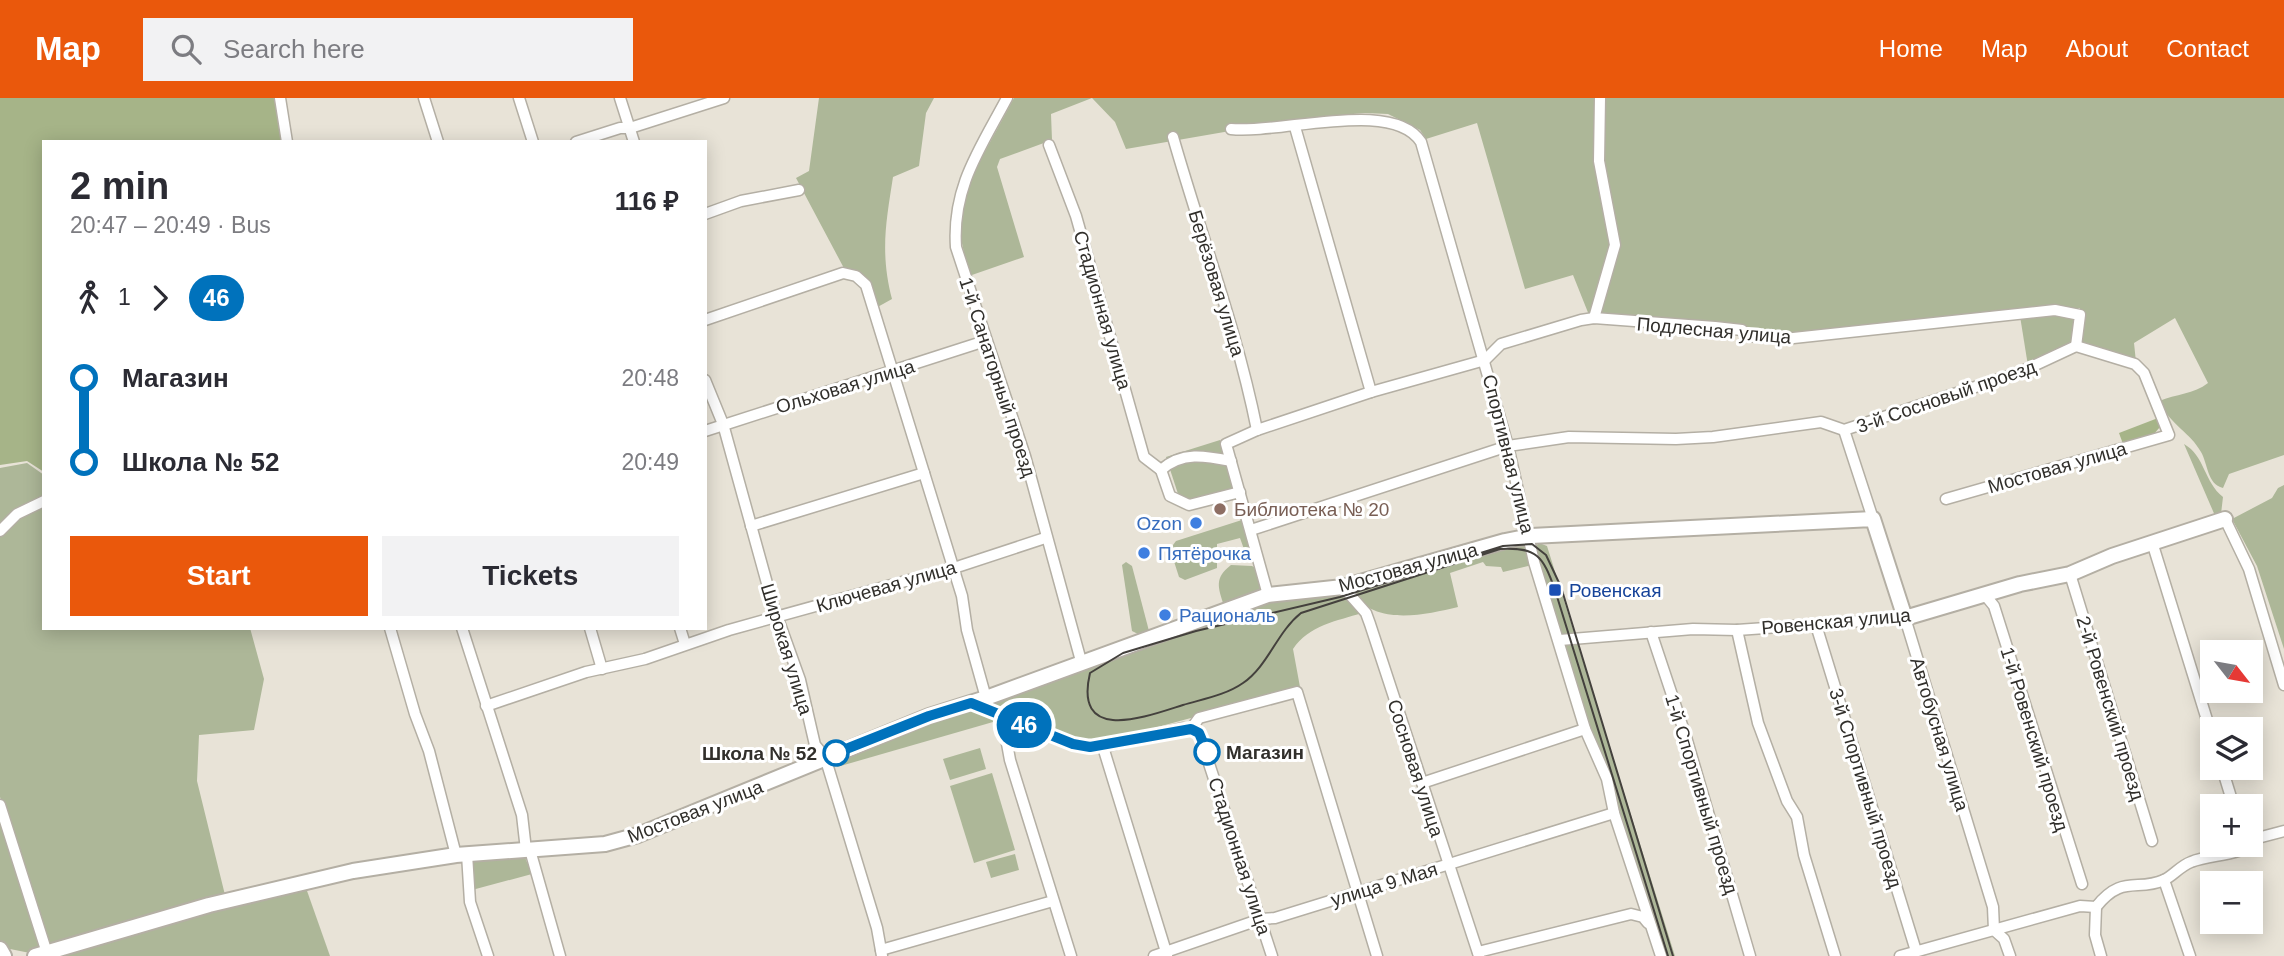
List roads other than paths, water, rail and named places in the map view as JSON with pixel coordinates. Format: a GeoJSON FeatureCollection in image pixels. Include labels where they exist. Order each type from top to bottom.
{"type":"FeatureCollection","features":[{"type":"Feature","properties":{"kind":"street"},"geometry":{"type":"LineString","coordinates":[[280,98],[287,140]]}},
{"type":"Feature","properties":{"kind":"street"},"geometry":{"type":"LineString","coordinates":[[424,98],[437,140]]}},
{"type":"Feature","properties":{"kind":"street"},"geometry":{"type":"LineString","coordinates":[[519,98],[532,140]]}},
{"type":"Feature","properties":{"kind":"street"},"geometry":{"type":"LineString","coordinates":[[620,98],[634,140]]}},
{"type":"Feature","properties":{"kind":"street"},"geometry":{"type":"LineString","coordinates":[[582,140],[620,128],[631,128],[724,98]]}},
{"type":"Feature","properties":{"kind":"street","name":"1-й Санаторный проезд"},"geometry":{"type":"LineString","coordinates":[[1007,98],[962,184],[954,219],[956,247],[1025,456],[1044,522],[1045,538],[1058,569],[1081,661]]}},
{"type":"Feature","properties":{"kind":"street"},"geometry":{"type":"LineString","coordinates":[[1594,318],[1615,244],[1599,161],[1600,98]]}},
{"type":"Feature","properties":{"kind":"street","name":"Спортивная улица"},"geometry":{"type":"LineString","coordinates":[[1231,129],[1250,131],[1295,127],[1359,116],[1387,118],[1416,133],[1422,142],[1508,446],[1531,537],[1534,562],[1586,729],[1607,779],[1615,813],[1661,956]]}},
{"type":"Feature","properties":{"kind":"street"},"geometry":{"type":"LineString","coordinates":[[1295,127],[1371,392]]}},
{"type":"Feature","properties":{"kind":"street","name":"Берёзовая улица"},"geometry":{"type":"LineString","coordinates":[[1173,137],[1204,246],[1215,270],[1246,376],[1257,430]]}},
{"type":"Feature","properties":{"kind":"street","name":"Стадионная улица"},"geometry":{"type":"LineString","coordinates":[[1049,145],[1076,216],[1144,457],[1161,470],[1170,496],[1189,505],[1240,492]]}},
{"type":"Feature","properties":{"kind":"street"},"geometry":{"type":"LineString","coordinates":[[707,213],[741,201],[799,190]]}},
{"type":"Feature","properties":{"kind":"street"},"geometry":{"type":"LineString","coordinates":[[707,319],[843,273],[856,276],[866,285],[953,567],[986,698]]}},
{"type":"Feature","properties":{"kind":"street","name":"Подлесная улица"},"geometry":{"type":"LineString","coordinates":[[1231,461],[1226,444],[1257,430],[1371,392],[1485,360],[1501,344],[1594,318],[1715,327],[1742,330],[1748,336],[1784,339],[2055,310],[2080,315],[2076,346]]}},
{"type":"Feature","properties":{"kind":"street","name":"Ольховая улица"},"geometry":{"type":"LineString","coordinates":[[707,430],[985,341]]}},
{"type":"Feature","properties":{"kind":"street","name":"Мостовая улица"},"geometry":{"type":"LineString","coordinates":[[1946,499],[2169,435],[2144,373],[2135,364],[2076,346]]}},
{"type":"Feature","properties":{"kind":"street","name":"3-й Сосновый проезд"},"geometry":{"type":"LineString","coordinates":[[1251,530],[1508,446],[1569,437],[1713,437],[1821,422],[1844,430],[2018,373],[2076,346]]}},
{"type":"Feature","properties":{"kind":"street","name":"Широкая улица"},"geometry":{"type":"LineString","coordinates":[[707,385],[723,424],[751,526],[800,680],[815,745],[825,757],[881,953]]}},
{"type":"Feature","properties":{"kind":"street","name":"Автобусная улица"},"geometry":{"type":"LineString","coordinates":[[1844,430],[1905,618],[1993,907],[1994,930],[2004,939],[2010,956]]}},
{"type":"Feature","properties":{"kind":"street"},"geometry":{"type":"LineString","coordinates":[[1161,470],[1171,461],[1190,456],[1231,461],[1268,595]]}},
{"type":"Feature","properties":{"kind":"street"},"geometry":{"type":"LineString","coordinates":[[751,526],[925,473]]}},
{"type":"Feature","properties":{"kind":"street"},"geometry":{"type":"LineString","coordinates":[[0,531],[17,514],[42,502]]}},
{"type":"Feature","properties":{"kind":"street","name":"Мостовая улица"},"geometry":{"type":"LineString","coordinates":[[41,954],[209,905],[353,871],[462,855],[605,845],[638,835],[929,716],[986,698],[1081,661],[1268,595],[1343,587],[1531,537],[1873,519]]}},
{"type":"Feature","properties":{"kind":"street"},"geometry":{"type":"LineString","coordinates":[[2225,519],[2249,569],[2284,685]]}},
{"type":"Feature","properties":{"kind":"street","name":"Ровенская улица"},"geometry":{"type":"LineString","coordinates":[[1560,640],[1651,632],[1737,630],[1905,618],[2070,574],[2152,542],[2225,519]]}},
{"type":"Feature","properties":{"kind":"street","name":"Ключевая улица"},"geometry":{"type":"LineString","coordinates":[[486,706],[566,678],[645,659],[685,644],[1045,538]]}},
{"type":"Feature","properties":{"kind":"street"},"geometry":{"type":"LineString","coordinates":[[2152,542],[2206,717]]}},
{"type":"Feature","properties":{"kind":"street","name":"2-й Ровенский проезд"},"geometry":{"type":"LineString","coordinates":[[2070,574],[2152,841]]}},
{"type":"Feature","properties":{"kind":"street","name":"Сосновая улица"},"geometry":{"type":"LineString","coordinates":[[1343,587],[1366,613],[1478,954]]}},
{"type":"Feature","properties":{"kind":"street","name":"1-й Ровенский проезд"},"geometry":{"type":"LineString","coordinates":[[1985,595],[1994,606],[2082,884]]}},
{"type":"Feature","properties":{"kind":"street","name":"3-й Спортивный проезд"},"geometry":{"type":"LineString","coordinates":[[1816,625],[1916,951]]}},
{"type":"Feature","properties":{"kind":"street"},"geometry":{"type":"LineString","coordinates":[[391,630],[462,855],[470,902],[488,956]]}},
{"type":"Feature","properties":{"kind":"street"},"geometry":{"type":"LineString","coordinates":[[463,630],[522,815],[528,850],[560,956]]}},
{"type":"Feature","properties":{"kind":"street"},"geometry":{"type":"LineString","coordinates":[[591,630],[602,670]]}},
{"type":"Feature","properties":{"kind":"street"},"geometry":{"type":"LineString","coordinates":[[681,630],[685,644]]}},
{"type":"Feature","properties":{"kind":"street"},"geometry":{"type":"LineString","coordinates":[[1737,630],[1758,723],[1787,801],[1797,817],[1804,855],[1835,956]]}},
{"type":"Feature","properties":{"kind":"street","name":"1-й Спортивный проезд"},"geometry":{"type":"LineString","coordinates":[[1651,632],[1686,737],[1750,956]]}},
{"type":"Feature","properties":{"kind":"street"},"geometry":{"type":"LineString","coordinates":[[971,703],[1073,744],[1102,747],[1187,728],[1199,718],[1297,692],[1377,956]]}},
{"type":"Feature","properties":{"kind":"street"},"geometry":{"type":"LineString","coordinates":[[1002,716],[1010,760],[1071,956]]}},
{"type":"Feature","properties":{"kind":"street","name":"Стадионная улица"},"geometry":{"type":"LineString","coordinates":[[1187,728],[1199,733],[1207,752],[1272,956]]}},
{"type":"Feature","properties":{"kind":"street"},"geometry":{"type":"LineString","coordinates":[[1422,783],[1586,729]]}},
{"type":"Feature","properties":{"kind":"street"},"geometry":{"type":"LineString","coordinates":[[1102,747],[1166,954]]}},
{"type":"Feature","properties":{"kind":"street"},"geometry":{"type":"LineString","coordinates":[[0,805],[41,954]]}},
{"type":"Feature","properties":{"kind":"street","name":"улица 9 Мая"},"geometry":{"type":"LineString","coordinates":[[1154,956],[1261,919],[1275,918],[1615,813]]}},
{"type":"Feature","properties":{"kind":"street"},"geometry":{"type":"LineString","coordinates":[[2263,837],[2284,831]]}},
{"type":"Feature","properties":{"kind":"street"},"geometry":{"type":"LineString","coordinates":[[2101,956],[2095,935],[2096,907],[2105,896],[2127,884],[2164,880],[2177,868],[2209,857]]}},
{"type":"Feature","properties":{"kind":"street"},"geometry":{"type":"LineString","coordinates":[[2164,880],[2190,956]]}},
{"type":"Feature","properties":{"kind":"street"},"geometry":{"type":"LineString","coordinates":[[881,953],[1053,901]]}},
{"type":"Feature","properties":{"kind":"street"},"geometry":{"type":"LineString","coordinates":[[1900,956],[2080,906],[2096,907]]}},
{"type":"Feature","properties":{"kind":"street"},"geometry":{"type":"LineString","coordinates":[[1478,954],[1631,914],[1643,917],[1651,926]]}},
{"type":"Feature","properties":{"kind":"street"},"geometry":{"type":"LineString","coordinates":[[0,949],[4,956]]}},
{"type":"Feature","properties":{"kind":"tram line"},"geometry":{"type":"LineString","coordinates":[[1668,956],[1555,590],[1547,569],[1537,556],[1530,552],[1500,549],[1301,613],[1285,630],[1259,668],[1243,683],[1222,694],[1151,715],[1134,719],[1103,718],[1092,710],[1088,695],[1090,673],[1123,653],[1196,631],[1340,597],[1503,546],[1532,544],[1546,555],[1561,587],[1673,956]]}},
{"type":"Feature","properties":{"kind":"place","name":"Библиотека № 20"},"geometry":{"type":"Point","coordinates":[1220,509]}},
{"type":"Feature","properties":{"kind":"place","name":"Ozon"},"geometry":{"type":"Point","coordinates":[1196,523]}},
{"type":"Feature","properties":{"kind":"place","name":"Пятёрочка"},"geometry":{"type":"Point","coordinates":[1144,553]}},
{"type":"Feature","properties":{"kind":"place","name":"Ровенская"},"geometry":{"type":"Point","coordinates":[1555,590]}},
{"type":"Feature","properties":{"kind":"place","name":"Рациональ"},"geometry":{"type":"Point","coordinates":[1165,615]}},
{"type":"Feature","properties":{"kind":"place","name":"Магазин"},"geometry":{"type":"Point","coordinates":[1207,752]}},
{"type":"Feature","properties":{"kind":"place","name":"Школа № 52"},"geometry":{"type":"Point","coordinates":[836,753]}}]}
